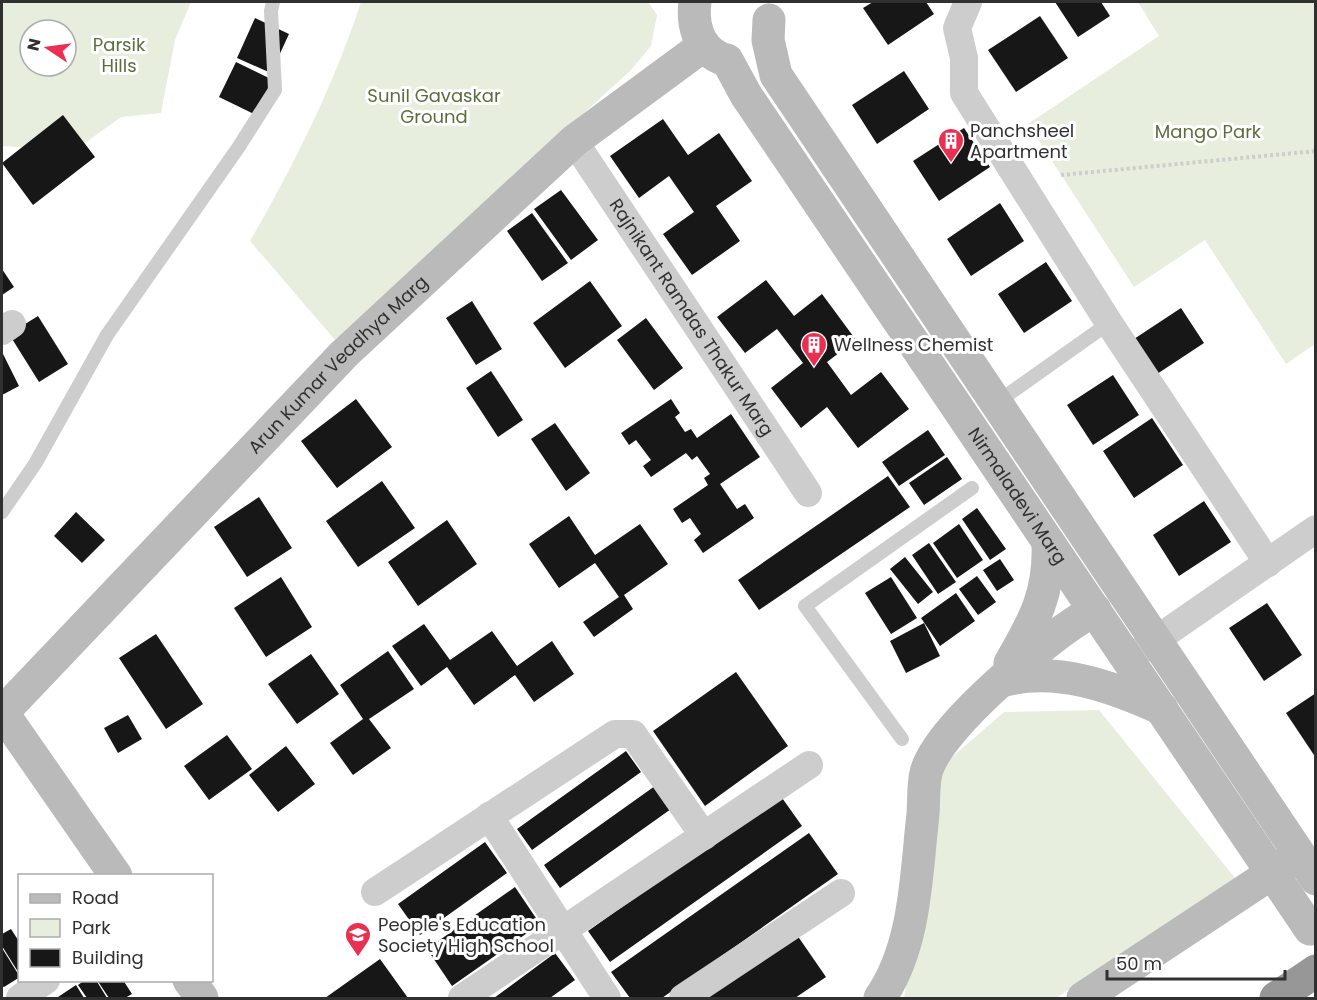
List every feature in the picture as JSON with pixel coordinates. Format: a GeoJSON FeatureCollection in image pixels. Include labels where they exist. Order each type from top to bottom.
{"type":"FeatureCollection","features":[{"type":"Feature","properties":{"kind":"highway"},"geometry":{"type":"LineString","coordinates":[[1276,999],[1316,971]]}},
{"type":"Feature","properties":{"kind":"street"},"geometry":{"type":"LineString","coordinates":[[968,2],[957,28],[964,58],[964,93],[1109,323],[1268,563]]}},
{"type":"Feature","properties":{"kind":"street","name":"Arun Kumar Veadhya Marg"},"geometry":{"type":"LineString","coordinates":[[2,712],[344,354],[574,141],[700,27],[747,55],[761,39],[771,11]]}},
{"type":"Feature","properties":{"kind":"street","name":"Nirmaladevi Marg"},"geometry":{"type":"LineString","coordinates":[[771,11],[768,40],[776,75],[1307,867]]}},
{"type":"Feature","properties":{"kind":"street","name":"Nirmaladevi Marg"},"geometry":{"type":"LineString","coordinates":[[700,27],[1310,929]]}},
{"type":"Feature","properties":{"kind":"street","name":"Rajnikant Ramdas Thakur Marg"},"geometry":{"type":"LineString","coordinates":[[574,141],[808,493]]}},
{"type":"Feature","properties":{"kind":"street"},"geometry":{"type":"LineString","coordinates":[[1128,660],[1316,529]]}},
{"type":"Feature","properties":{"kind":"street"},"geometry":{"type":"LineString","coordinates":[[1001,681],[1038,614],[1049,568],[1048,542]]}},
{"type":"Feature","properties":{"kind":"street"},"geometry":{"type":"LineString","coordinates":[[880,999],[893,979],[906,939],[915,893],[926,772],[957,725],[1001,681],[1070,623],[1095,610]]}},
{"type":"Feature","properties":{"kind":"street"},"geometry":{"type":"LineString","coordinates":[[1001,681],[1026,674],[1079,680],[1128,694],[1162,709]]}},
{"type":"Feature","properties":{"kind":"street"},"geometry":{"type":"LineString","coordinates":[[2,712],[115,874]]}},
{"type":"Feature","properties":{"kind":"street"},"geometry":{"type":"LineString","coordinates":[[375,892],[615,734],[625,732],[633,734],[704,836]]}},
{"type":"Feature","properties":{"kind":"street"},"geometry":{"type":"LineString","coordinates":[[462,999],[809,765]]}},
{"type":"Feature","properties":{"kind":"street"},"geometry":{"type":"LineString","coordinates":[[489,816],[607,999]]}},
{"type":"Feature","properties":{"kind":"street"},"geometry":{"type":"LineString","coordinates":[[1083,999],[1272,873],[1307,867]]}},
{"type":"Feature","properties":{"kind":"street"},"geometry":{"type":"LineString","coordinates":[[683,999],[841,893]]}},
{"type":"Feature","properties":{"kind":"street"},"geometry":{"type":"LineString","coordinates":[[20,999],[45,982]]}},
{"type":"Feature","properties":{"kind":"street"},"geometry":{"type":"LineString","coordinates":[[190,982],[202,999]]}},
{"type":"Feature","properties":{"kind":"lane"},"geometry":{"type":"LineString","coordinates":[[2,512],[34,464],[107,335],[238,148],[275,90],[271,11],[273,2]]}},
{"type":"Feature","properties":{"kind":"lane"},"geometry":{"type":"LineString","coordinates":[[996,403],[1109,323]]}},
{"type":"Feature","properties":{"kind":"lane"},"geometry":{"type":"LineString","coordinates":[[902,739],[805,606],[972,488]]}},
{"type":"Feature","properties":{"kind":"path"},"geometry":{"type":"LineString","coordinates":[[1061,176],[1316,150]]}},
{"type":"Feature","properties":{"kind":"green space","name":"Parsik Hills"},"geometry":{"type":"Polygon","coordinates":[[[2,2],[191,2],[175,40],[161,113],[121,117],[74,151],[2,146],[2,2]]]}},
{"type":"Feature","properties":{"kind":"green space","name":"Sunil Gavaskar Ground"},"geometry":{"type":"Polygon","coordinates":[[[361,2],[648,2],[657,15],[651,46],[630,71],[335,340],[250,241],[326,94],[361,2]]]}},
{"type":"Feature","properties":{"kind":"green space","name":"Mango Park"},"geometry":{"type":"Polygon","coordinates":[[[1138,2],[1315,2],[1315,344],[1286,364],[1205,240],[1134,287],[1028,124],[1159,36],[1138,2]]]}},
{"type":"Feature","properties":{"kind":"green space"},"geometry":{"type":"Polygon","coordinates":[[[1099,710],[1235,878],[1056,998],[904,998],[943,765],[1004,712],[1099,710]]]}},
{"type":"Feature","properties":{"kind":"building"},"geometry":{"type":"Polygon","coordinates":[[[873,2],[926,2],[934,14],[888,45],[863,8],[873,2]]]}},
{"type":"Feature","properties":{"kind":"building"},"geometry":{"type":"Polygon","coordinates":[[[1055,2],[1101,2],[1110,16],[1078,37],[1055,2]]]}},
{"type":"Feature","properties":{"kind":"building"},"geometry":{"type":"Polygon","coordinates":[[[1040,16],[1068,58],[1016,92],[988,50],[1040,16]]]}},
{"type":"Feature","properties":{"kind":"building"},"geometry":{"type":"Polygon","coordinates":[[[255,18],[289,34],[271,73],[237,58],[255,18]]]}},
{"type":"Feature","properties":{"kind":"building"},"geometry":{"type":"Polygon","coordinates":[[[236,62],[273,80],[256,115],[219,97],[236,62]]]}},
{"type":"Feature","properties":{"kind":"building"},"geometry":{"type":"Polygon","coordinates":[[[904,71],[929,109],[877,144],[852,105],[904,71]]]}},
{"type":"Feature","properties":{"kind":"building"},"geometry":{"type":"Polygon","coordinates":[[[63,115],[95,157],[33,205],[2,163],[63,115]]]}},
{"type":"Feature","properties":{"kind":"building"},"geometry":{"type":"Polygon","coordinates":[[[663,119],[688,155],[719,133],[752,181],[716,206],[740,241],[692,275],[663,234],[694,212],[669,176],[639,198],[610,156],[663,119]]]}},
{"type":"Feature","properties":{"kind":"building","name":"Panchsheel Apartment"},"geometry":{"type":"Polygon","coordinates":[[[964,128],[990,167],[939,201],[913,161],[964,128]]]}},
{"type":"Feature","properties":{"kind":"building"},"geometry":{"type":"Polygon","coordinates":[[[561,190],[598,240],[571,260],[534,209],[561,190]]]}},
{"type":"Feature","properties":{"kind":"building"},"geometry":{"type":"Polygon","coordinates":[[[1000,203],[1024,241],[971,276],[947,239],[1000,203]]]}},
{"type":"Feature","properties":{"kind":"building"},"geometry":{"type":"Polygon","coordinates":[[[532,213],[568,263],[542,281],[507,231],[532,213]]]}},
{"type":"Feature","properties":{"kind":"building"},"geometry":{"type":"Polygon","coordinates":[[[1046,262],[1072,301],[1024,333],[998,294],[1046,262]]]}},
{"type":"Feature","properties":{"kind":"building"},"geometry":{"type":"Polygon","coordinates":[[[2,269],[14,287],[2,295],[2,269]]]}},
{"type":"Feature","properties":{"kind":"building","name":"Wellness Chemist"},"geometry":{"type":"Polygon","coordinates":[[[766,280],[794,316],[822,294],[856,340],[827,362],[851,395],[881,372],[909,409],[858,448],[827,407],[801,428],[771,388],[803,363],[777,329],[745,353],[717,317],[766,280]]]}},
{"type":"Feature","properties":{"kind":"building"},"geometry":{"type":"Polygon","coordinates":[[[590,281],[622,326],[565,368],[533,323],[590,281]]]}},
{"type":"Feature","properties":{"kind":"building"},"geometry":{"type":"Polygon","coordinates":[[[472,301],[502,349],[476,365],[446,318],[472,301]]]}},
{"type":"Feature","properties":{"kind":"building"},"geometry":{"type":"Polygon","coordinates":[[[1181,308],[1204,343],[1157,374],[1134,339],[1181,308]]]}},
{"type":"Feature","properties":{"kind":"building"},"geometry":{"type":"Polygon","coordinates":[[[38,316],[68,364],[39,382],[9,334],[38,316]]]}},
{"type":"Feature","properties":{"kind":"building"},"geometry":{"type":"Polygon","coordinates":[[[646,318],[683,368],[654,390],[617,340],[646,318]]]}},
{"type":"Feature","properties":{"kind":"building"},"geometry":{"type":"Polygon","coordinates":[[[2,352],[19,386],[2,395],[2,352]]]}},
{"type":"Feature","properties":{"kind":"building"},"geometry":{"type":"Polygon","coordinates":[[[491,371],[523,420],[498,437],[466,388],[491,371]]]}},
{"type":"Feature","properties":{"kind":"building"},"geometry":{"type":"Polygon","coordinates":[[[1113,375],[1139,415],[1093,445],[1067,405],[1113,375]]]}},
{"type":"Feature","properties":{"kind":"building"},"geometry":{"type":"Polygon","coordinates":[[[356,399],[392,447],[337,488],[301,441],[356,399]]]}},
{"type":"Feature","properties":{"kind":"building"},"geometry":{"type":"Polygon","coordinates":[[[671,399],[680,413],[675,417],[685,432],[691,429],[697,438],[731,414],[760,457],[720,484],[737,509],[745,504],[754,518],[703,553],[694,540],[701,534],[690,518],[682,523],[673,509],[708,485],[704,478],[710,474],[697,456],[692,460],[686,453],[651,477],[643,466],[651,460],[636,440],[629,445],[621,433],[671,399]]]}},
{"type":"Feature","properties":{"kind":"building"},"geometry":{"type":"Polygon","coordinates":[[[1152,418],[1183,465],[1134,498],[1103,451],[1152,418]]]}},
{"type":"Feature","properties":{"kind":"building"},"geometry":{"type":"Polygon","coordinates":[[[555,423],[590,473],[566,491],[531,439],[555,423]]]}},
{"type":"Feature","properties":{"kind":"building"},"geometry":{"type":"Polygon","coordinates":[[[928,430],[945,455],[899,486],[882,462],[928,430]]]}},
{"type":"Feature","properties":{"kind":"building"},"geometry":{"type":"Polygon","coordinates":[[[947,457],[962,479],[924,505],[909,483],[947,457]]]}},
{"type":"Feature","properties":{"kind":"building"},"geometry":{"type":"Polygon","coordinates":[[[888,476],[910,507],[759,610],[738,580],[888,476]]]}},
{"type":"Feature","properties":{"kind":"building"},"geometry":{"type":"Polygon","coordinates":[[[382,481],[415,528],[358,567],[326,521],[382,481]]]}},
{"type":"Feature","properties":{"kind":"building"},"geometry":{"type":"Polygon","coordinates":[[[259,497],[292,548],[247,577],[214,527],[259,497]]]}},
{"type":"Feature","properties":{"kind":"building"},"geometry":{"type":"Polygon","coordinates":[[[1204,501],[1231,542],[1179,576],[1153,535],[1204,501]]]}},
{"type":"Feature","properties":{"kind":"building"},"geometry":{"type":"Polygon","coordinates":[[[977,508],[1006,549],[990,560],[962,519],[977,508]]]}},
{"type":"Feature","properties":{"kind":"building"},"geometry":{"type":"Polygon","coordinates":[[[76,512],[105,540],[82,563],[54,536],[76,512]]]}},
{"type":"Feature","properties":{"kind":"building"},"geometry":{"type":"Polygon","coordinates":[[[569,516],[595,555],[640,524],[668,564],[624,595],[633,609],[594,637],[583,622],[619,597],[595,563],[559,588],[529,544],[569,516]]]}},
{"type":"Feature","properties":{"kind":"building"},"geometry":{"type":"Polygon","coordinates":[[[447,520],[477,564],[418,606],[388,562],[447,520]]]}},
{"type":"Feature","properties":{"kind":"building"},"geometry":{"type":"Polygon","coordinates":[[[959,524],[983,560],[957,578],[933,543],[959,524]]]}},
{"type":"Feature","properties":{"kind":"building"},"geometry":{"type":"Polygon","coordinates":[[[929,543],[956,582],[938,594],[912,555],[929,543]]]}},
{"type":"Feature","properties":{"kind":"building"},"geometry":{"type":"Polygon","coordinates":[[[905,557],[933,592],[918,604],[890,569],[905,557]]]}},
{"type":"Feature","properties":{"kind":"building"},"geometry":{"type":"Polygon","coordinates":[[[1000,559],[1014,580],[997,591],[983,570],[1000,559]]]}},
{"type":"Feature","properties":{"kind":"building"},"geometry":{"type":"Polygon","coordinates":[[[977,576],[996,602],[978,615],[959,589],[977,576]]]}},
{"type":"Feature","properties":{"kind":"building"},"geometry":{"type":"Polygon","coordinates":[[[281,577],[312,627],[266,657],[234,608],[281,577]]]}},
{"type":"Feature","properties":{"kind":"building"},"geometry":{"type":"Polygon","coordinates":[[[891,577],[917,618],[891,634],[865,593],[891,577]]]}},
{"type":"Feature","properties":{"kind":"building"},"geometry":{"type":"Polygon","coordinates":[[[956,593],[975,621],[940,646],[921,618],[956,593]]]}},
{"type":"Feature","properties":{"kind":"building"},"geometry":{"type":"Polygon","coordinates":[[[1267,603],[1302,655],[1264,681],[1229,628],[1267,603]]]}},
{"type":"Feature","properties":{"kind":"building"},"geometry":{"type":"Polygon","coordinates":[[[924,623],[940,656],[906,673],[890,641],[924,623]]]}},
{"type":"Feature","properties":{"kind":"building"},"geometry":{"type":"Polygon","coordinates":[[[424,624],[450,660],[492,631],[517,666],[552,641],[574,674],[534,702],[515,675],[474,705],[447,667],[421,686],[392,646],[424,624]]]}},
{"type":"Feature","properties":{"kind":"building"},"geometry":{"type":"Polygon","coordinates":[[[156,634],[203,704],[166,729],[119,658],[156,634]]]}},
{"type":"Feature","properties":{"kind":"building"},"geometry":{"type":"Polygon","coordinates":[[[388,651],[414,689],[369,719],[391,748],[353,775],[330,743],[363,719],[340,685],[388,651]]]}},
{"type":"Feature","properties":{"kind":"building"},"geometry":{"type":"Polygon","coordinates":[[[311,654],[339,694],[297,724],[268,684],[311,654]]]}},
{"type":"Feature","properties":{"kind":"building"},"geometry":{"type":"Polygon","coordinates":[[[736,672],[788,746],[705,806],[653,731],[736,672]]]}},
{"type":"Feature","properties":{"kind":"building"},"geometry":{"type":"Polygon","coordinates":[[[1316,693],[1316,758],[1286,713],[1316,693]]]}},
{"type":"Feature","properties":{"kind":"building"},"geometry":{"type":"Polygon","coordinates":[[[128,715],[142,739],[118,753],[104,728],[128,715]]]}},
{"type":"Feature","properties":{"kind":"building"},"geometry":{"type":"Polygon","coordinates":[[[227,735],[252,769],[209,800],[184,766],[227,735]]]}},
{"type":"Feature","properties":{"kind":"building"},"geometry":{"type":"Polygon","coordinates":[[[286,746],[315,784],[278,812],[249,775],[286,746]]]}},
{"type":"Feature","properties":{"kind":"building"},"geometry":{"type":"Polygon","coordinates":[[[626,751],[641,772],[532,850],[517,829],[626,751]]]}},
{"type":"Feature","properties":{"kind":"building"},"geometry":{"type":"Polygon","coordinates":[[[655,786],[671,809],[560,888],[544,865],[655,786]]]}},
{"type":"Feature","properties":{"kind":"building"},"geometry":{"type":"Polygon","coordinates":[[[780,795],[802,826],[610,962],[588,931],[780,795]]]}},
{"type":"Feature","properties":{"kind":"building"},"geometry":{"type":"Polygon","coordinates":[[[809,833],[838,874],[662,998],[630,998],[611,972],[809,833]]]}},
{"type":"Feature","properties":{"kind":"building"},"geometry":{"type":"Polygon","coordinates":[[[485,842],[507,873],[420,935],[398,904],[485,842]]]}},
{"type":"Feature","properties":{"kind":"building"},"geometry":{"type":"Polygon","coordinates":[[[515,887],[540,924],[452,986],[427,949],[515,887]]]}},
{"type":"Feature","properties":{"kind":"building"},"geometry":{"type":"Polygon","coordinates":[[[11,929],[18,940],[18,972],[2,946],[2,934],[11,929]]]}},
{"type":"Feature","properties":{"kind":"building"},"geometry":{"type":"Polygon","coordinates":[[[797,935],[826,977],[795,998],[707,998],[797,935]]]}},
{"type":"Feature","properties":{"kind":"building"},"geometry":{"type":"Polygon","coordinates":[[[2,948],[18,974],[18,978],[2,986],[2,948]]]}},
{"type":"Feature","properties":{"kind":"building"},"geometry":{"type":"Polygon","coordinates":[[[555,953],[575,980],[550,998],[494,998],[555,953]]]}},
{"type":"Feature","properties":{"kind":"building"},"geometry":{"type":"Polygon","coordinates":[[[380,959],[408,998],[325,998],[380,959]]]}},
{"type":"Feature","properties":{"kind":"building"},"geometry":{"type":"Polygon","coordinates":[[[82,982],[97,982],[107,998],[87,998],[78,985],[82,982]]]}},
{"type":"Feature","properties":{"kind":"building"},"geometry":{"type":"Polygon","coordinates":[[[98,982],[124,982],[132,994],[125,998],[109,998],[98,982]]]}},
{"type":"Feature","properties":{"kind":"building"},"geometry":{"type":"Polygon","coordinates":[[[76,985],[84,998],[58,997],[76,985]]]}},
{"type":"Feature","properties":{"kind":"place","name":"Panchsheel Apartment"},"geometry":{"type":"Point","coordinates":[951,164]}},
{"type":"Feature","properties":{"kind":"place","name":"Wellness Chemist"},"geometry":{"type":"Point","coordinates":[814,368]}},
{"type":"Feature","properties":{"kind":"place","name":"People's Education Society High School"},"geometry":{"type":"Point","coordinates":[358,958]}}]}
